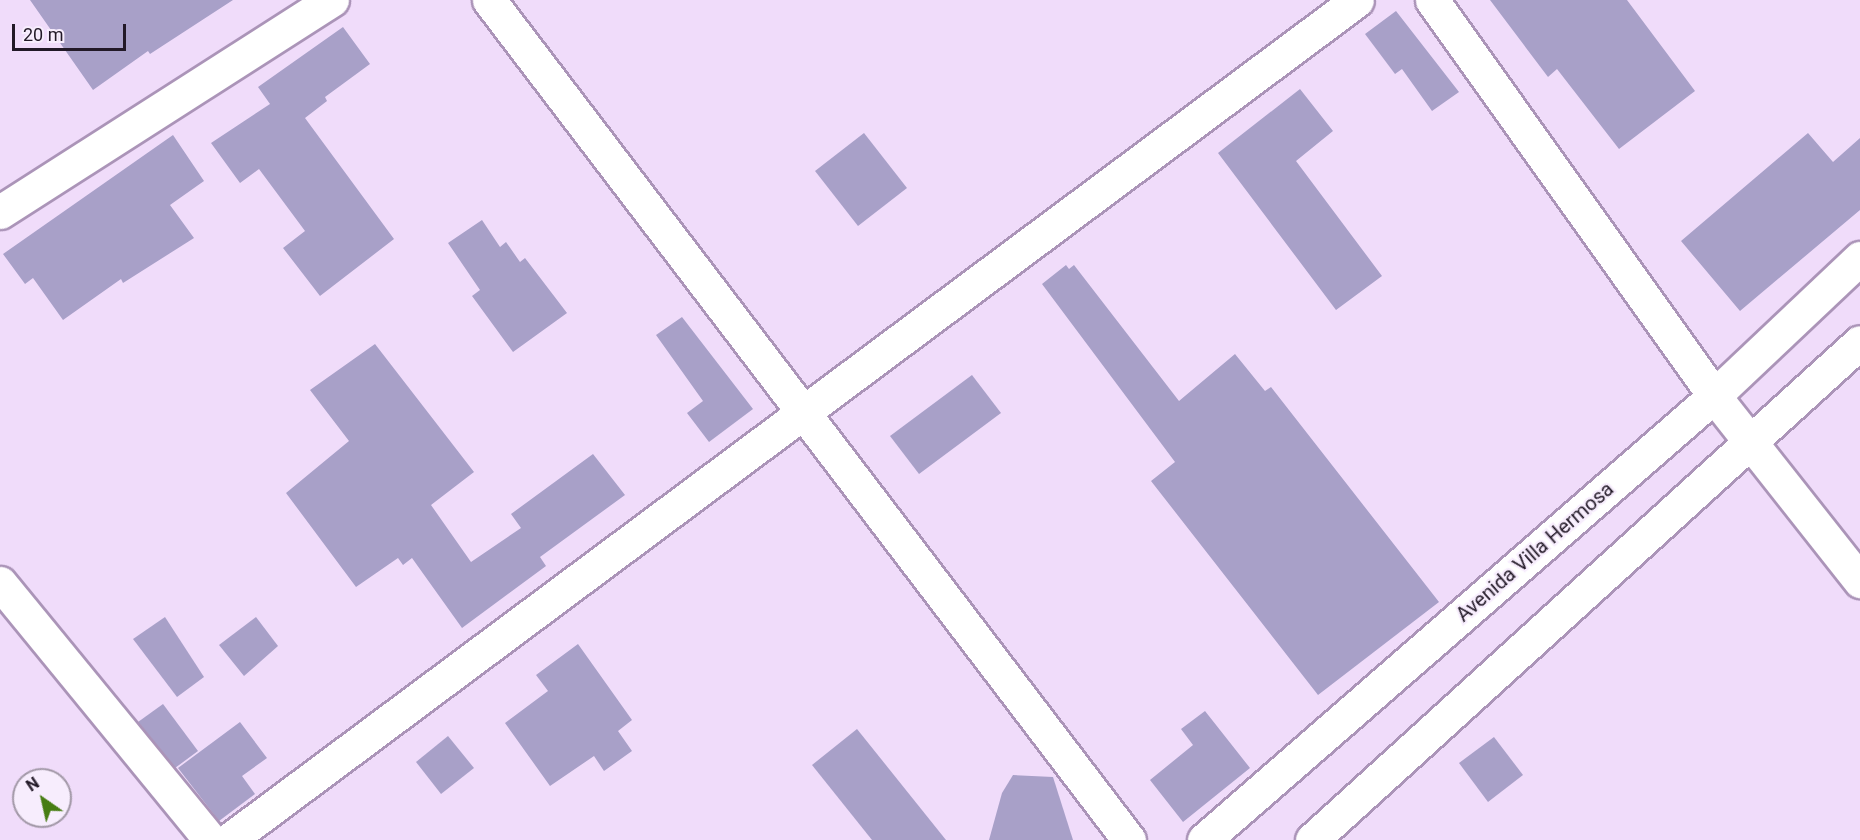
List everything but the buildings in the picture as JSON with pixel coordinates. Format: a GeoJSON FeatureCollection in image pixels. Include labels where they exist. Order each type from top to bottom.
{"type":"FeatureCollection","features":[{"type":"Feature","properties":{"kind":"street"},"geometry":{"type":"LineString","coordinates":[[0,212],[332,0]]}},
{"type":"Feature","properties":{"kind":"street"},"geometry":{"type":"LineString","coordinates":[[489,0],[803,409],[1128,840]]}},
{"type":"Feature","properties":{"kind":"street"},"geometry":{"type":"LineString","coordinates":[[229,840],[803,409],[1357,0]]}},
{"type":"Feature","properties":{"kind":"street"},"geometry":{"type":"LineString","coordinates":[[1432,0],[1714,396],[1860,581]]}},
{"type":"Feature","properties":{"kind":"street","name":"Avenida Villa Hermosa"},"geometry":{"type":"LineString","coordinates":[[1204,840],[1714,396],[1860,258]]}},
{"type":"Feature","properties":{"kind":"street"},"geometry":{"type":"LineString","coordinates":[[1312,840],[1751,445],[1860,342]]}},
{"type":"Feature","properties":{"kind":"street"},"geometry":{"type":"LineString","coordinates":[[0,583],[210,840]]}}]}
